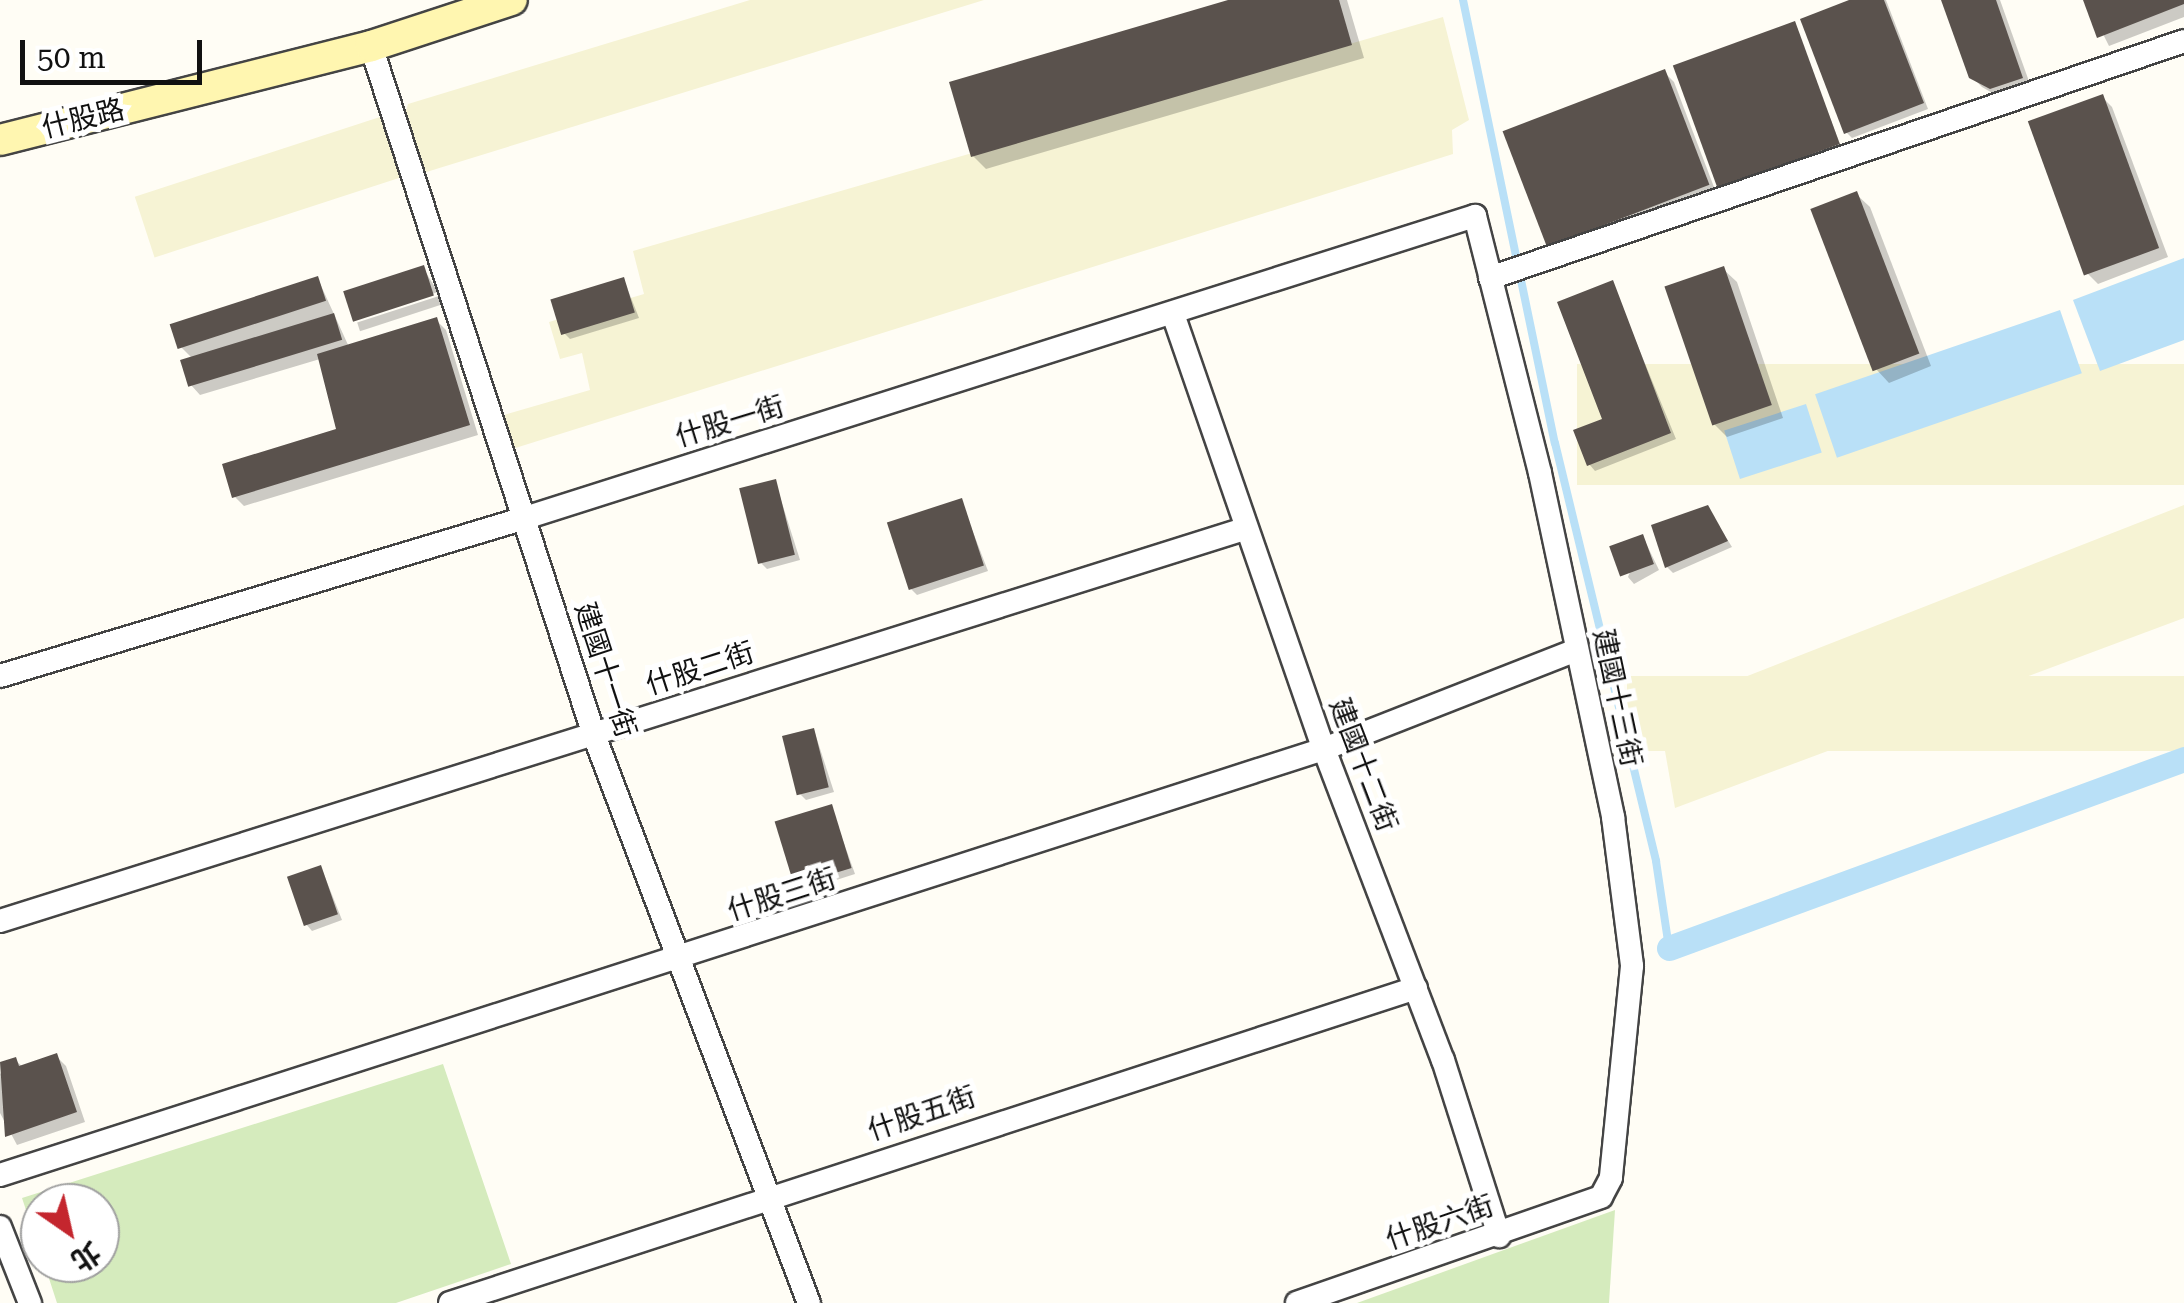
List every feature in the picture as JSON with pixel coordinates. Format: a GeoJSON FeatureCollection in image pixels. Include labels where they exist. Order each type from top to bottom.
{"type":"FeatureCollection","features":[{"type":"Feature","properties":{"kind":"street","name":"什股路"},"geometry":{"type":"LineString","coordinates":[[0,140],[371,46],[512,0]]}},
{"type":"Feature","properties":{"kind":"street"},"geometry":{"type":"LineString","coordinates":[[1490,278],[2184,41]]}},
{"type":"Feature","properties":{"kind":"street","name":"建國十一街"},"geometry":{"type":"LineString","coordinates":[[371,46],[594,734],[676,961],[772,1198],[809,1303]]}},
{"type":"Feature","properties":{"kind":"street","name":"建國十三街"},"geometry":{"type":"LineString","coordinates":[[1475,216],[1540,473],[1612,817],[1632,966],[1611,1178],[1601,1198]]}},
{"type":"Feature","properties":{"kind":"street","name":"什股一街"},"geometry":{"type":"LineString","coordinates":[[0,676],[525,518],[1475,216]]}},
{"type":"Feature","properties":{"kind":"street","name":"建國十二街"},"geometry":{"type":"LineString","coordinates":[[1173,314],[1324,749],[1416,988],[1500,1236]]}},
{"type":"Feature","properties":{"kind":"street","name":"什股二街"},"geometry":{"type":"LineString","coordinates":[[0,921],[1247,528]]}},
{"type":"Feature","properties":{"kind":"street","name":"什股三街"},"geometry":{"type":"LineString","coordinates":[[0,1175],[676,961],[1324,749],[1576,650]]}},
{"type":"Feature","properties":{"kind":"street","name":"什股五街"},"geometry":{"type":"LineString","coordinates":[[450,1303],[1416,988]]}},
{"type":"Feature","properties":{"kind":"street","name":"什股六街"},"geometry":{"type":"LineString","coordinates":[[1296,1303],[1500,1236],[1601,1198]]}},
{"type":"Feature","properties":{"kind":"street"},"geometry":{"type":"LineString","coordinates":[[0,1227],[30,1303]]}},
{"type":"Feature","properties":{"kind":"shaded area"},"geometry":{"type":"Polygon","coordinates":[[[750,0],[984,0],[420,174],[404,118],[408,104],[750,0]]]}},
{"type":"Feature","properties":{"kind":"shaded area"},"geometry":{"type":"Polygon","coordinates":[[[1443,17],[1469,120],[1452,130],[1453,154],[509,450],[497,417],[590,390],[582,353],[560,359],[549,322],[644,294],[633,251],[1443,17]]]}},
{"type":"Feature","properties":{"kind":"shaded area"},"geometry":{"type":"Polygon","coordinates":[[[383,116],[403,177],[155,258],[135,197],[383,116]]]}},
{"type":"Feature","properties":{"kind":"shaded area"},"geometry":{"type":"Polygon","coordinates":[[[1577,364],[2184,364],[2184,485],[1577,485],[1577,364]]]}},
{"type":"Feature","properties":{"kind":"shaded area"},"geometry":{"type":"Polygon","coordinates":[[[2184,505],[2184,618],[1675,808],[1658,711],[2184,505]]]}},
{"type":"Feature","properties":{"kind":"shaded area"},"geometry":{"type":"Polygon","coordinates":[[[1627,676],[2184,676],[2184,751],[1627,751],[1627,676]]]}},
{"type":"Feature","properties":{"kind":"green space"},"geometry":{"type":"Polygon","coordinates":[[[443,1064],[511,1264],[396,1303],[57,1303],[50,1283],[120,1283],[120,1183],[69,1183],[443,1064]]]}},
{"type":"Feature","properties":{"kind":"green space"},"geometry":{"type":"Polygon","coordinates":[[[1615,1210],[1609,1303],[1357,1303],[1615,1210]]]}},
{"type":"Feature","properties":{"kind":"water"},"geometry":{"type":"Polygon","coordinates":[[[2184,258],[2184,340],[2100,371],[2073,300],[2184,258]]]}},
{"type":"Feature","properties":{"kind":"water"},"geometry":{"type":"Polygon","coordinates":[[[2060,310],[2082,373],[1837,458],[1815,394],[2060,310]]]}},
{"type":"Feature","properties":{"kind":"water"},"geometry":{"type":"Polygon","coordinates":[[[1806,404],[1822,453],[1740,479],[1724,431],[1806,404]]]}},
{"type":"Feature","properties":{"kind":"building"},"geometry":{"type":"Polygon","coordinates":[[[1228,0],[1339,0],[1352,45],[971,157],[949,82],[1228,0]]]}},
{"type":"Feature","properties":{"kind":"building"},"geometry":{"type":"Polygon","coordinates":[[[1849,0],[1884,0],[1924,103],[1844,134],[1800,19],[1849,0]]]}},
{"type":"Feature","properties":{"kind":"building"},"geometry":{"type":"Polygon","coordinates":[[[1941,0],[1996,0],[2023,78],[1990,89],[1969,78],[1941,0]]]}},
{"type":"Feature","properties":{"kind":"building"},"geometry":{"type":"Polygon","coordinates":[[[2083,0],[2184,0],[2184,4],[2097,38],[2083,0]]]}},
{"type":"Feature","properties":{"kind":"building"},"geometry":{"type":"Polygon","coordinates":[[[1795,21],[1840,144],[1718,189],[1673,65],[1795,21]]]}},
{"type":"Feature","properties":{"kind":"building"},"geometry":{"type":"Polygon","coordinates":[[[1665,69],[1709,185],[1547,247],[1503,131],[1665,69]]]}},
{"type":"Feature","properties":{"kind":"building"},"geometry":{"type":"Polygon","coordinates":[[[2103,94],[2159,248],[2084,275],[2028,121],[2103,94]]]}},
{"type":"Feature","properties":{"kind":"building"},"geometry":{"type":"Polygon","coordinates":[[[1857,191],[1919,353],[1873,371],[1810,209],[1857,191]]]}},
{"type":"Feature","properties":{"kind":"building"},"geometry":{"type":"Polygon","coordinates":[[[424,265],[434,295],[353,322],[343,291],[424,265]]]}},
{"type":"Feature","properties":{"kind":"building"},"geometry":{"type":"Polygon","coordinates":[[[1724,266],[1772,405],[1712,426],[1664,287],[1724,266]]]}},
{"type":"Feature","properties":{"kind":"building"},"geometry":{"type":"Polygon","coordinates":[[[318,276],[326,301],[178,349],[170,324],[318,276]]]}},
{"type":"Feature","properties":{"kind":"building"},"geometry":{"type":"Polygon","coordinates":[[[624,277],[635,312],[561,335],[550,300],[624,277]]]}},
{"type":"Feature","properties":{"kind":"building"},"geometry":{"type":"Polygon","coordinates":[[[1613,280],[1671,433],[1587,466],[1573,430],[1602,419],[1557,302],[1613,280]]]}},
{"type":"Feature","properties":{"kind":"building"},"geometry":{"type":"Polygon","coordinates":[[[334,313],[342,340],[188,387],[180,360],[334,313]]]}},
{"type":"Feature","properties":{"kind":"building"},"geometry":{"type":"Polygon","coordinates":[[[437,317],[470,425],[232,498],[222,464],[336,429],[317,354],[437,317]]]}},
{"type":"Feature","properties":{"kind":"building"},"geometry":{"type":"Polygon","coordinates":[[[776,479],[795,555],[758,564],[739,488],[776,479]]]}},
{"type":"Feature","properties":{"kind":"building"},"geometry":{"type":"Polygon","coordinates":[[[962,498],[984,566],[909,590],[887,522],[962,498]]]}},
{"type":"Feature","properties":{"kind":"building"},"geometry":{"type":"Polygon","coordinates":[[[1708,505],[1728,541],[1665,568],[1651,525],[1708,505]]]}},
{"type":"Feature","properties":{"kind":"building"},"geometry":{"type":"Polygon","coordinates":[[[1643,534],[1654,564],[1620,576],[1609,546],[1643,534]]]}},
{"type":"Feature","properties":{"kind":"building"},"geometry":{"type":"Polygon","coordinates":[[[814,728],[829,787],[797,795],[782,736],[814,728]]]}},
{"type":"Feature","properties":{"kind":"building"},"geometry":{"type":"Polygon","coordinates":[[[832,804],[852,868],[794,886],[775,822],[832,804]]]}},
{"type":"Feature","properties":{"kind":"building"},"geometry":{"type":"Polygon","coordinates":[[[321,865],[338,914],[304,926],[287,877],[321,865]]]}},
{"type":"Feature","properties":{"kind":"building"},"geometry":{"type":"Polygon","coordinates":[[[57,1053],[77,1112],[5,1137],[0,1062],[16,1057],[19,1066],[57,1053]]]}},
{"type":"Feature","properties":{"kind":"waterway"},"geometry":{"type":"LineString","coordinates":[[1463,0],[1555,443],[1656,861],[1669,948]]}},
{"type":"Feature","properties":{"kind":"waterway"},"geometry":{"type":"LineString","coordinates":[[1669,948],[2184,759]]}}]}
